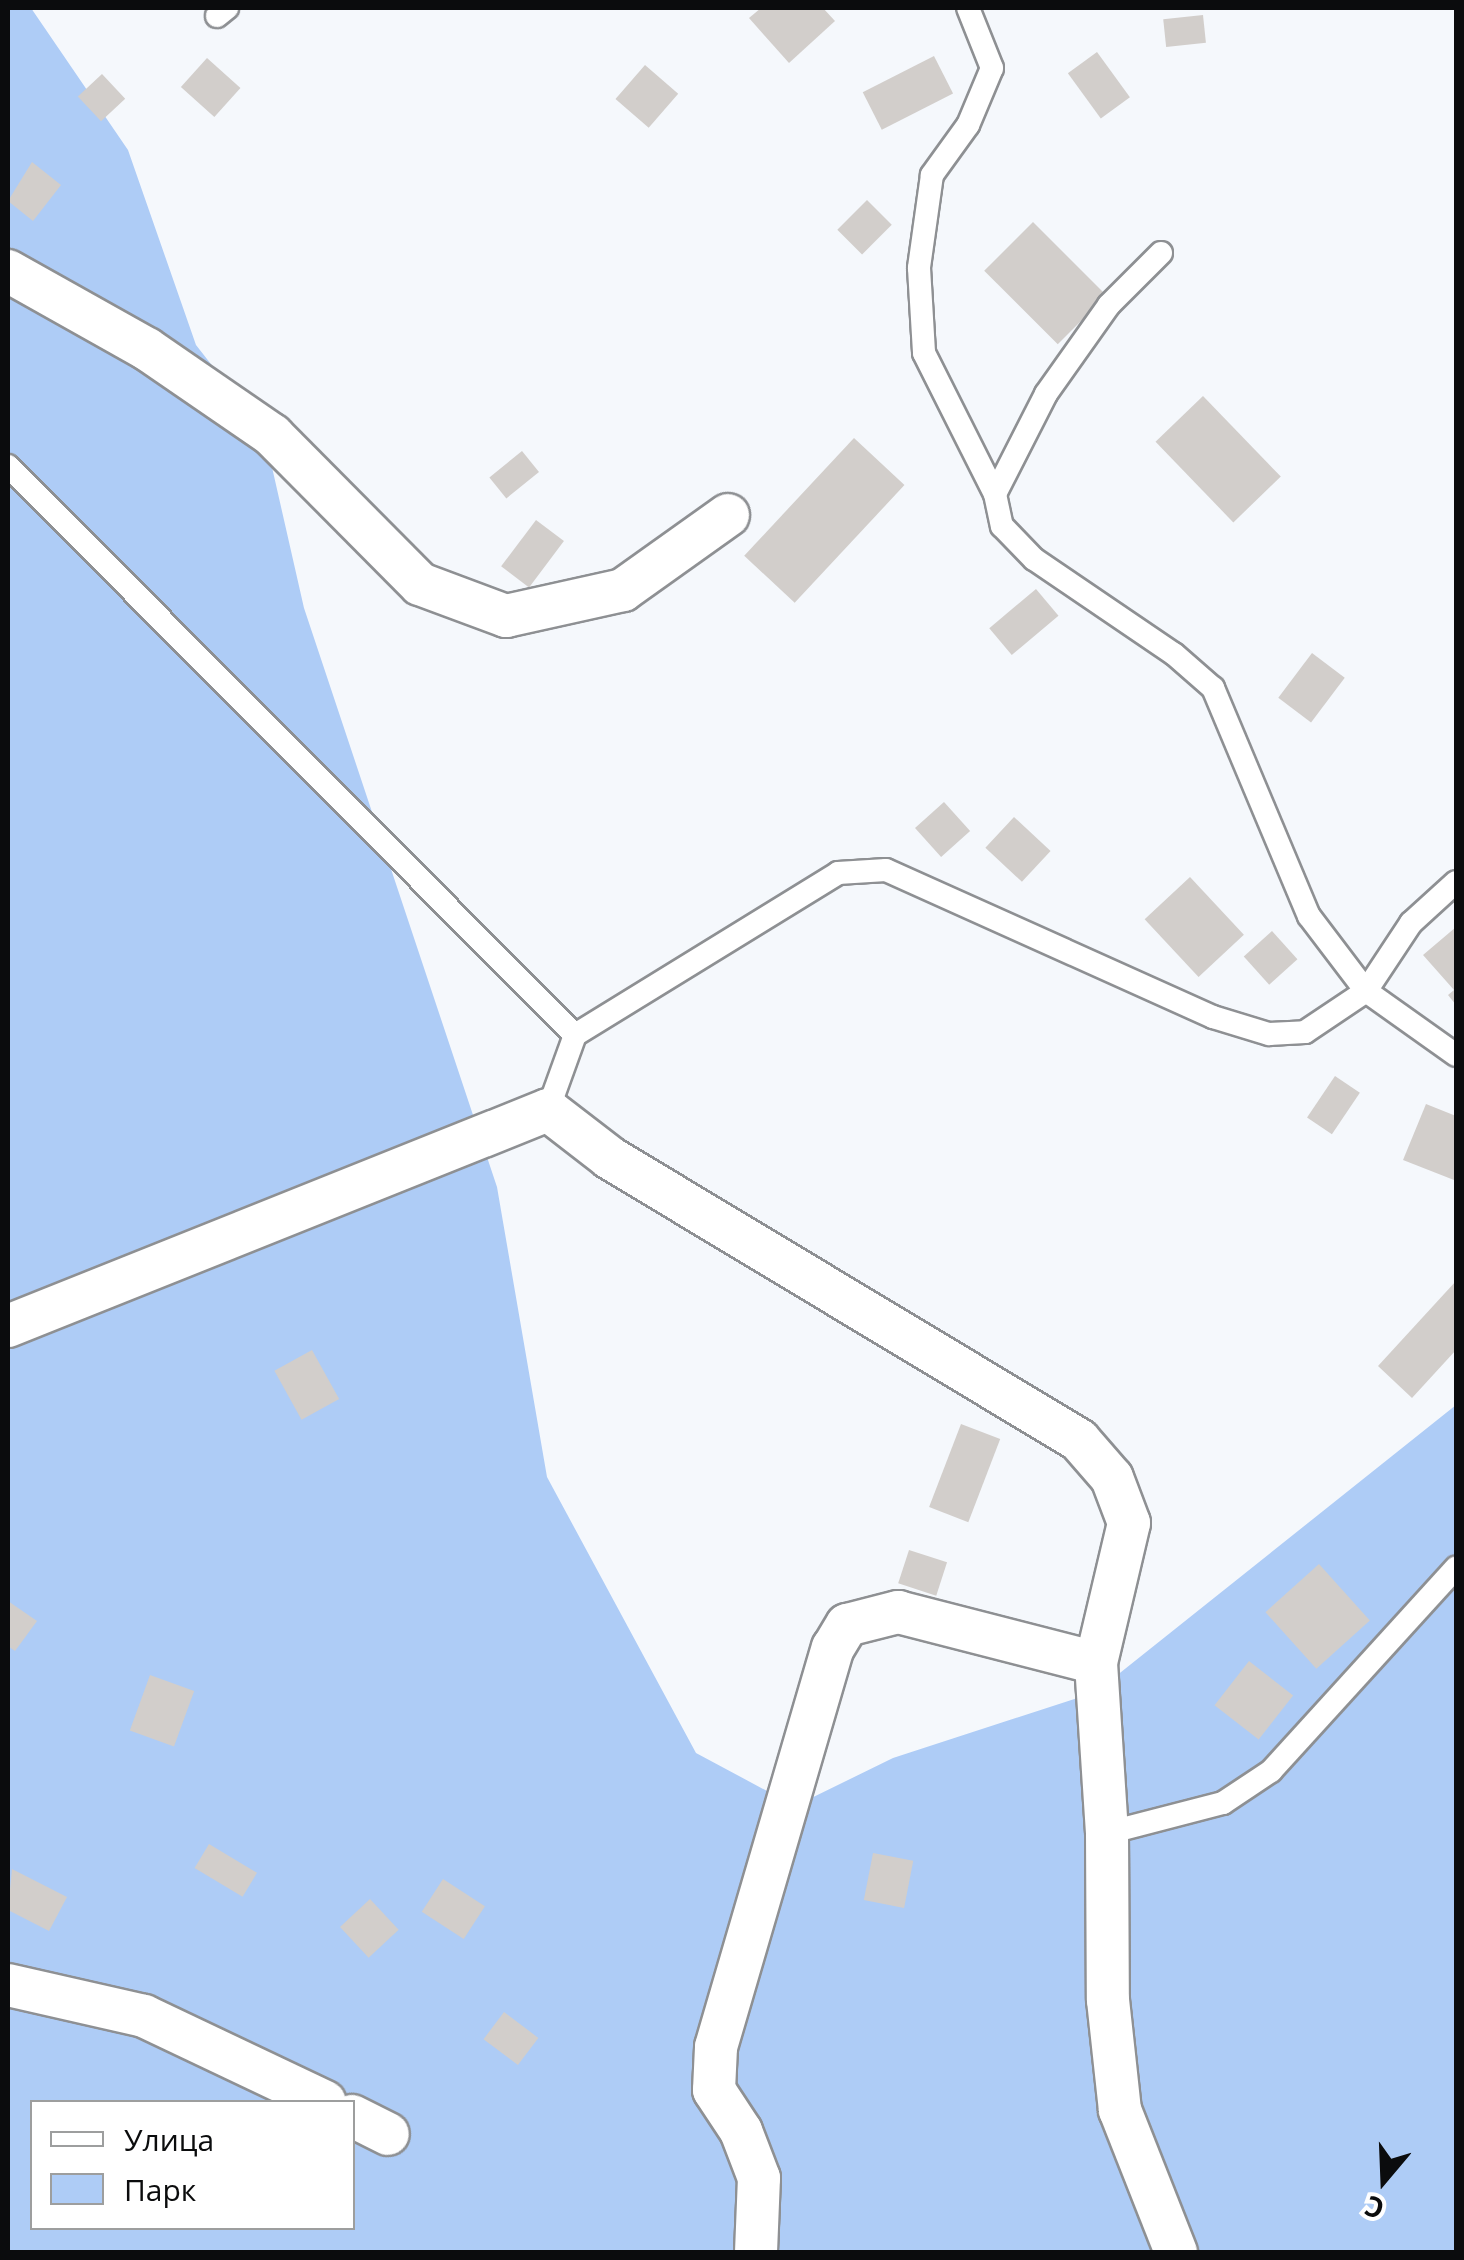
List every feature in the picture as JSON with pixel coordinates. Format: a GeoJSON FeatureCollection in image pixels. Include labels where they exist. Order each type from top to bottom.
{"type":"FeatureCollection","features":[{"type":"Feature","properties":{"kind":"street"},"geometry":{"type":"LineString","coordinates":[[8,271],[147,348],[272,435],[420,584],[506,616],[623,590],[728,515]]}},
{"type":"Feature","properties":{"kind":"street"},"geometry":{"type":"LineString","coordinates":[[8,1326],[548,1110],[610,1158],[1079,1440],[1112,1478],[1129,1523],[1096,1663],[1107,1834],[1108,2000],[1120,2110],[1176,2252]]}},
{"type":"Feature","properties":{"kind":"street"},"geometry":{"type":"LineString","coordinates":[[756,2252],[758,2178],[741,2131],[714,2090],[716,2047],[833,1648],[847,1625],[898,1612],[1096,1663]]}},
{"type":"Feature","properties":{"kind":"street"},"geometry":{"type":"LineString","coordinates":[[8,1984],[144,2016],[321,2100]]}},
{"type":"Feature","properties":{"kind":"lane"},"geometry":{"type":"LineString","coordinates":[[968,8],[992,68],[968,125],[932,175],[918,268],[924,353],[995,494],[1002,526],[1034,559],[1174,654],[1213,688],[1309,916],[1366,991],[1456,1055]]}},
{"type":"Feature","properties":{"kind":"lane"},"geometry":{"type":"LineString","coordinates":[[995,494],[1046,394],[1109,305],[1161,252]]}},
{"type":"Feature","properties":{"kind":"lane"},"geometry":{"type":"LineString","coordinates":[[8,466],[575,1035]]}},
{"type":"Feature","properties":{"kind":"lane"},"geometry":{"type":"LineString","coordinates":[[548,1110],[575,1035],[838,873],[886,870],[1212,1017],[1270,1034],[1305,1032],[1366,991],[1411,923],[1456,882]]}},
{"type":"Feature","properties":{"kind":"lane"},"geometry":{"type":"LineString","coordinates":[[1107,1834],[1223,1802],[1272,1772],[1456,1568]]}},
{"type":"Feature","properties":{"kind":"green space"},"geometry":{"type":"Polygon","coordinates":[[[8,8],[31,8],[128,150],[196,345],[264,432],[304,608],[497,1187],[547,1477],[696,1753],[795,1806],[893,1758],[1096,1692],[1456,1405],[1456,2252],[8,2252],[8,8]]]}},
{"type":"Feature","properties":{"kind":"building"},"geometry":{"type":"Polygon","coordinates":[[[761,8],[823,8],[835,21],[789,63],[749,18],[761,8]]]}},
{"type":"Feature","properties":{"kind":"building"},"geometry":{"type":"Polygon","coordinates":[[[1203,15],[1206,43],[1166,47],[1163,19],[1203,15]]]}},
{"type":"Feature","properties":{"kind":"building"},"geometry":{"type":"Polygon","coordinates":[[[1097,52],[1130,97],[1101,118],[1068,73],[1097,52]]]}},
{"type":"Feature","properties":{"kind":"building"},"geometry":{"type":"Polygon","coordinates":[[[934,56],[953,93],[882,130],[863,92],[934,56]]]}},
{"type":"Feature","properties":{"kind":"building"},"geometry":{"type":"Polygon","coordinates":[[[207,58],[240,88],[214,117],[181,87],[207,58]]]}},
{"type":"Feature","properties":{"kind":"building"},"geometry":{"type":"Polygon","coordinates":[[[645,65],[678,94],[649,128],[615,99],[645,65]]]}},
{"type":"Feature","properties":{"kind":"building"},"geometry":{"type":"Polygon","coordinates":[[[102,74],[125,99],[101,121],[78,97],[102,74]]]}},
{"type":"Feature","properties":{"kind":"building"},"geometry":{"type":"Polygon","coordinates":[[[32,162],[61,185],[33,221],[8,201],[32,162]]]}},
{"type":"Feature","properties":{"kind":"building"},"geometry":{"type":"Polygon","coordinates":[[[867,200],[892,225],[862,254],[837,230],[867,200]]]}},
{"type":"Feature","properties":{"kind":"building"},"geometry":{"type":"Polygon","coordinates":[[[1033,222],[1107,296],[1058,344],[984,271],[1033,222]]]}},
{"type":"Feature","properties":{"kind":"building"},"geometry":{"type":"Polygon","coordinates":[[[1203,396],[1281,477],[1233,522],[1156,442],[1203,396]]]}},
{"type":"Feature","properties":{"kind":"building"},"geometry":{"type":"Polygon","coordinates":[[[854,438],[904,485],[795,603],[744,556],[854,438]]]}},
{"type":"Feature","properties":{"kind":"building"},"geometry":{"type":"Polygon","coordinates":[[[522,451],[539,472],[506,498],[489,477],[522,451]]]}},
{"type":"Feature","properties":{"kind":"building"},"geometry":{"type":"Polygon","coordinates":[[[536,520],[564,541],[529,587],[501,566],[536,520]]]}},
{"type":"Feature","properties":{"kind":"building"},"geometry":{"type":"Polygon","coordinates":[[[1036,589],[1058,616],[1012,655],[989,628],[1036,589]]]}},
{"type":"Feature","properties":{"kind":"building"},"geometry":{"type":"Polygon","coordinates":[[[1312,653],[1345,678],[1311,722],[1278,698],[1312,653]]]}},
{"type":"Feature","properties":{"kind":"building"},"geometry":{"type":"Polygon","coordinates":[[[944,802],[970,831],[941,857],[915,828],[944,802]]]}},
{"type":"Feature","properties":{"kind":"building"},"geometry":{"type":"Polygon","coordinates":[[[1014,817],[1051,851],[1022,882],[985,848],[1014,817]]]}},
{"type":"Feature","properties":{"kind":"building"},"geometry":{"type":"Polygon","coordinates":[[[1190,877],[1244,935],[1199,977],[1145,919],[1190,877]]]}},
{"type":"Feature","properties":{"kind":"building"},"geometry":{"type":"Polygon","coordinates":[[[1456,927],[1456,1005],[1448,995],[1454,990],[1423,955],[1456,927]]]}},
{"type":"Feature","properties":{"kind":"building"},"geometry":{"type":"Polygon","coordinates":[[[1272,931],[1297,959],[1269,985],[1244,956],[1272,931]]]}},
{"type":"Feature","properties":{"kind":"building"},"geometry":{"type":"Polygon","coordinates":[[[1335,1076],[1360,1093],[1332,1134],[1307,1117],[1335,1076]]]}},
{"type":"Feature","properties":{"kind":"building"},"geometry":{"type":"Polygon","coordinates":[[[1426,1104],[1456,1116],[1454,1180],[1403,1160],[1426,1104]]]}},
{"type":"Feature","properties":{"kind":"building"},"geometry":{"type":"Polygon","coordinates":[[[1456,1281],[1456,1350],[1412,1398],[1378,1366],[1456,1281]]]}},
{"type":"Feature","properties":{"kind":"building"},"geometry":{"type":"Polygon","coordinates":[[[312,1350],[339,1399],[302,1420],[274,1371],[312,1350]]]}},
{"type":"Feature","properties":{"kind":"building"},"geometry":{"type":"Polygon","coordinates":[[[961,1424],[1000,1439],[968,1522],[929,1507],[961,1424]]]}},
{"type":"Feature","properties":{"kind":"building"},"geometry":{"type":"Polygon","coordinates":[[[909,1550],[947,1562],[936,1596],[898,1583],[909,1550]]]}},
{"type":"Feature","properties":{"kind":"building"},"geometry":{"type":"Polygon","coordinates":[[[1319,1564],[1370,1620],[1316,1669],[1265,1612],[1319,1564]]]}},
{"type":"Feature","properties":{"kind":"building"},"geometry":{"type":"Polygon","coordinates":[[[8,1601],[37,1621],[15,1651],[8,1646],[8,1601]]]}},
{"type":"Feature","properties":{"kind":"building"},"geometry":{"type":"Polygon","coordinates":[[[1249,1661],[1293,1695],[1259,1740],[1215,1705],[1249,1661]]]}},
{"type":"Feature","properties":{"kind":"building"},"geometry":{"type":"Polygon","coordinates":[[[150,1675],[194,1691],[174,1747],[130,1730],[150,1675]]]}},
{"type":"Feature","properties":{"kind":"building"},"geometry":{"type":"Polygon","coordinates":[[[209,1844],[257,1873],[243,1897],[195,1868],[209,1844]]]}},
{"type":"Feature","properties":{"kind":"building"},"geometry":{"type":"Polygon","coordinates":[[[873,1853],[913,1861],[904,1908],[864,1900],[873,1853]]]}},
{"type":"Feature","properties":{"kind":"building"},"geometry":{"type":"Polygon","coordinates":[[[12,1869],[67,1897],[49,1931],[8,1910],[12,1869]]]}},
{"type":"Feature","properties":{"kind":"building"},"geometry":{"type":"Polygon","coordinates":[[[443,1879],[485,1906],[464,1939],[422,1912],[443,1879]]]}},
{"type":"Feature","properties":{"kind":"building"},"geometry":{"type":"Polygon","coordinates":[[[370,1899],[399,1930],[369,1958],[340,1927],[370,1899]]]}},
{"type":"Feature","properties":{"kind":"building"},"geometry":{"type":"Polygon","coordinates":[[[504,2012],[538,2038],[518,2065],[484,2039],[504,2012]]]}}]}
